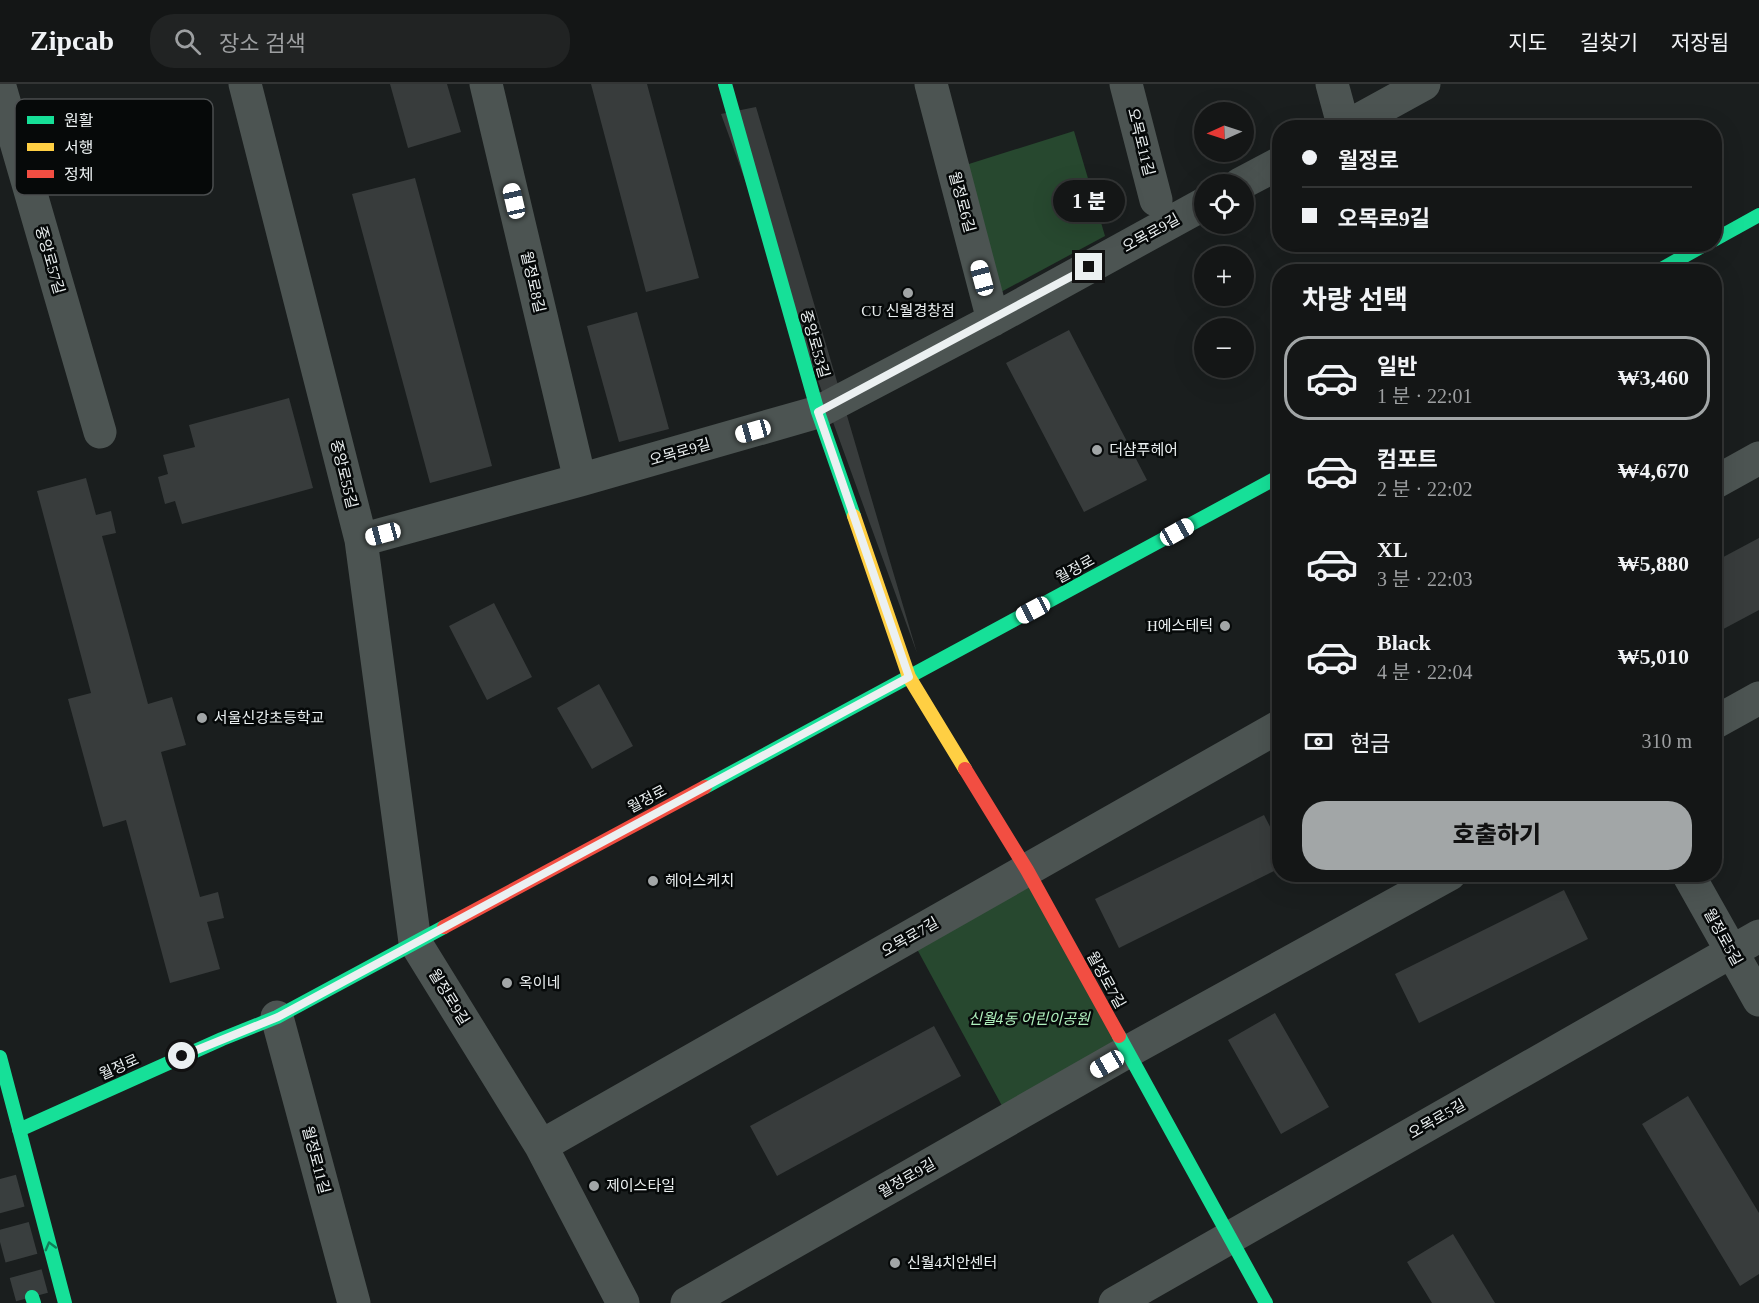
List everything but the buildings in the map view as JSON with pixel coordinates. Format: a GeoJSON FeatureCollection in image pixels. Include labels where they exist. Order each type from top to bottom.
{"type":"FeatureCollection","features":[{"type":"Feature","properties":{"kind":"street","name":"중앙로55길"},"geometry":{"type":"LineString","coordinates":[[245,84],[361,540],[415,942]]}},
{"type":"Feature","properties":{"kind":"street","name":"월정로8길"},"geometry":{"type":"LineString","coordinates":[[486,84],[580,480]]}},
{"type":"Feature","properties":{"kind":"street","name":"중앙로53길"},"geometry":{"type":"LineString","coordinates":[[725,84],[818,412],[909,677]]}},
{"type":"Feature","properties":{"kind":"street","name":"월정로6길"},"geometry":{"type":"LineString","coordinates":[[931,84],[993,320]]}},
{"type":"Feature","properties":{"kind":"street","name":"오목로11길"},"geometry":{"type":"LineString","coordinates":[[1126,84],[1156,200]]}},
{"type":"Feature","properties":{"kind":"street"},"geometry":{"type":"LineString","coordinates":[[1332,84],[1342,120]]}},
{"type":"Feature","properties":{"kind":"street"},"geometry":{"type":"LineString","coordinates":[[1359,120],[1424,84]]}},
{"type":"Feature","properties":{"kind":"street","name":"중앙로57길"},"geometry":{"type":"LineString","coordinates":[[0,87],[15,139]]}},
{"type":"Feature","properties":{"kind":"street"},"geometry":{"type":"LineString","coordinates":[[1254,177],[1272,167]]}},
{"type":"Feature","properties":{"kind":"street","name":"중앙로57길"},"geometry":{"type":"LineString","coordinates":[[31,195],[100,432]]}},
{"type":"Feature","properties":{"kind":"street","name":"오목로9길"},"geometry":{"type":"LineString","coordinates":[[361,540],[818,412],[993,320],[1194,209]]}},
{"type":"Feature","properties":{"kind":"street"},"geometry":{"type":"LineString","coordinates":[[1722,236],[1759,215]]}},
{"type":"Feature","properties":{"kind":"street"},"geometry":{"type":"LineString","coordinates":[[1670,264],[1692,252]]}},
{"type":"Feature","properties":{"kind":"street"},"geometry":{"type":"LineString","coordinates":[[1722,479],[1759,458]]}},
{"type":"Feature","properties":{"kind":"street","name":"월정로"},"geometry":{"type":"LineString","coordinates":[[19,1130],[222,1039],[278,1017],[1272,480]]}},
{"type":"Feature","properties":{"kind":"street","name":"월정로7길"},"geometry":{"type":"LineString","coordinates":[[909,677],[1027,870],[1266,1303]]}},
{"type":"Feature","properties":{"kind":"street"},"geometry":{"type":"LineString","coordinates":[[1722,719],[1759,698]]}},
{"type":"Feature","properties":{"kind":"street","name":"오목로7길"},"geometry":{"type":"LineString","coordinates":[[541,1146],[1272,731]]}},
{"type":"Feature","properties":{"kind":"street","name":"월정로9길"},"geometry":{"type":"LineString","coordinates":[[687,1303],[1127,1052],[1435,882]]}},
{"type":"Feature","properties":{"kind":"street","name":"월정로5길"},"geometry":{"type":"LineString","coordinates":[[1692,882],[1759,1000]]}},
{"type":"Feature","properties":{"kind":"street","name":"오목로5길"},"geometry":{"type":"LineString","coordinates":[[1115,1303],[1759,936]]}},
{"type":"Feature","properties":{"kind":"street","name":"월정로9길"},"geometry":{"type":"LineString","coordinates":[[415,942],[541,1146],[623,1303]]}},
{"type":"Feature","properties":{"kind":"street","name":"월정로11길"},"geometry":{"type":"LineString","coordinates":[[278,1017],[354,1303]]}},
{"type":"Feature","properties":{"kind":"street"},"geometry":{"type":"LineString","coordinates":[[0,1057],[65,1303]]}},
{"type":"Feature","properties":{"kind":"green space"},"geometry":{"type":"Polygon","coordinates":[[[1074,131],[1105,236],[988,299],[953,169],[1074,131]]]}},
{"type":"Feature","properties":{"kind":"green space","name":"신월4동 어린이공원"},"geometry":{"type":"Polygon","coordinates":[[[1025,875],[1122,1051],[1007,1115],[911,938],[1025,875]]]}},
{"type":"Feature","properties":{"kind":"tunnel"},"geometry":{"type":"LineString","coordinates":[[0,1179],[32,1297]]}},
{"type":"Feature","properties":{"kind":"traffic: fast"},"geometry":{"type":"LineString","coordinates":[[725,84],[818,412],[854,516]]}},
{"type":"Feature","properties":{"kind":"traffic: fast"},"geometry":{"type":"LineString","coordinates":[[1722,236],[1759,215]]}},
{"type":"Feature","properties":{"kind":"traffic: fast"},"geometry":{"type":"LineString","coordinates":[[1670,264],[1692,252]]}},
{"type":"Feature","properties":{"kind":"traffic: fast"},"geometry":{"type":"LineString","coordinates":[[705,787],[1272,480]]}},
{"type":"Feature","properties":{"kind":"traffic: fast"},"geometry":{"type":"LineString","coordinates":[[19,1130],[222,1039],[277,1017],[444,927]]}},
{"type":"Feature","properties":{"kind":"traffic: fast"},"geometry":{"type":"LineString","coordinates":[[1119,1036],[1266,1303]]}},
{"type":"Feature","properties":{"kind":"traffic: fast"},"geometry":{"type":"LineString","coordinates":[[0,1057],[65,1303]]}},
{"type":"Feature","properties":{"kind":"traffic: fast"},"geometry":{"type":"LineString","coordinates":[[32,1297],[34,1303]]}},
{"type":"Feature","properties":{"kind":"traffic: slow"},"geometry":{"type":"LineString","coordinates":[[854,516],[909,677],[965,769]]}},
{"type":"Feature","properties":{"kind":"traffic: jam"},"geometry":{"type":"LineString","coordinates":[[965,769],[1027,870],[1119,1036]]}},
{"type":"Feature","properties":{"kind":"traffic: jam"},"geometry":{"type":"LineString","coordinates":[[444,927],[705,787]]}},
{"type":"Feature","properties":{"kind":"place","name":"CU 신월경창점"},"geometry":{"type":"Point","coordinates":[908,293]}},
{"type":"Feature","properties":{"kind":"place","name":"더샴푸헤어"},"geometry":{"type":"Point","coordinates":[1097,450]}},
{"type":"Feature","properties":{"kind":"place","name":"H에스테틱"},"geometry":{"type":"Point","coordinates":[1225,626]}},
{"type":"Feature","properties":{"kind":"place","name":"서울신강초등학교"},"geometry":{"type":"Point","coordinates":[202,718]}},
{"type":"Feature","properties":{"kind":"place","name":"헤어스케치"},"geometry":{"type":"Point","coordinates":[653,881]}},
{"type":"Feature","properties":{"kind":"place","name":"옥이네"},"geometry":{"type":"Point","coordinates":[507,983]}},
{"type":"Feature","properties":{"kind":"place","name":"제이스타일"},"geometry":{"type":"Point","coordinates":[594,1186]}},
{"type":"Feature","properties":{"kind":"place","name":"신월4치안센터"},"geometry":{"type":"Point","coordinates":[895,1263]}},
{"type":"Feature","properties":{"kind":"route"},"geometry":{"type":"LineString","coordinates":[[182,1056],[278,1017],[909,677],[818,412],[1089,267]]}}]}
